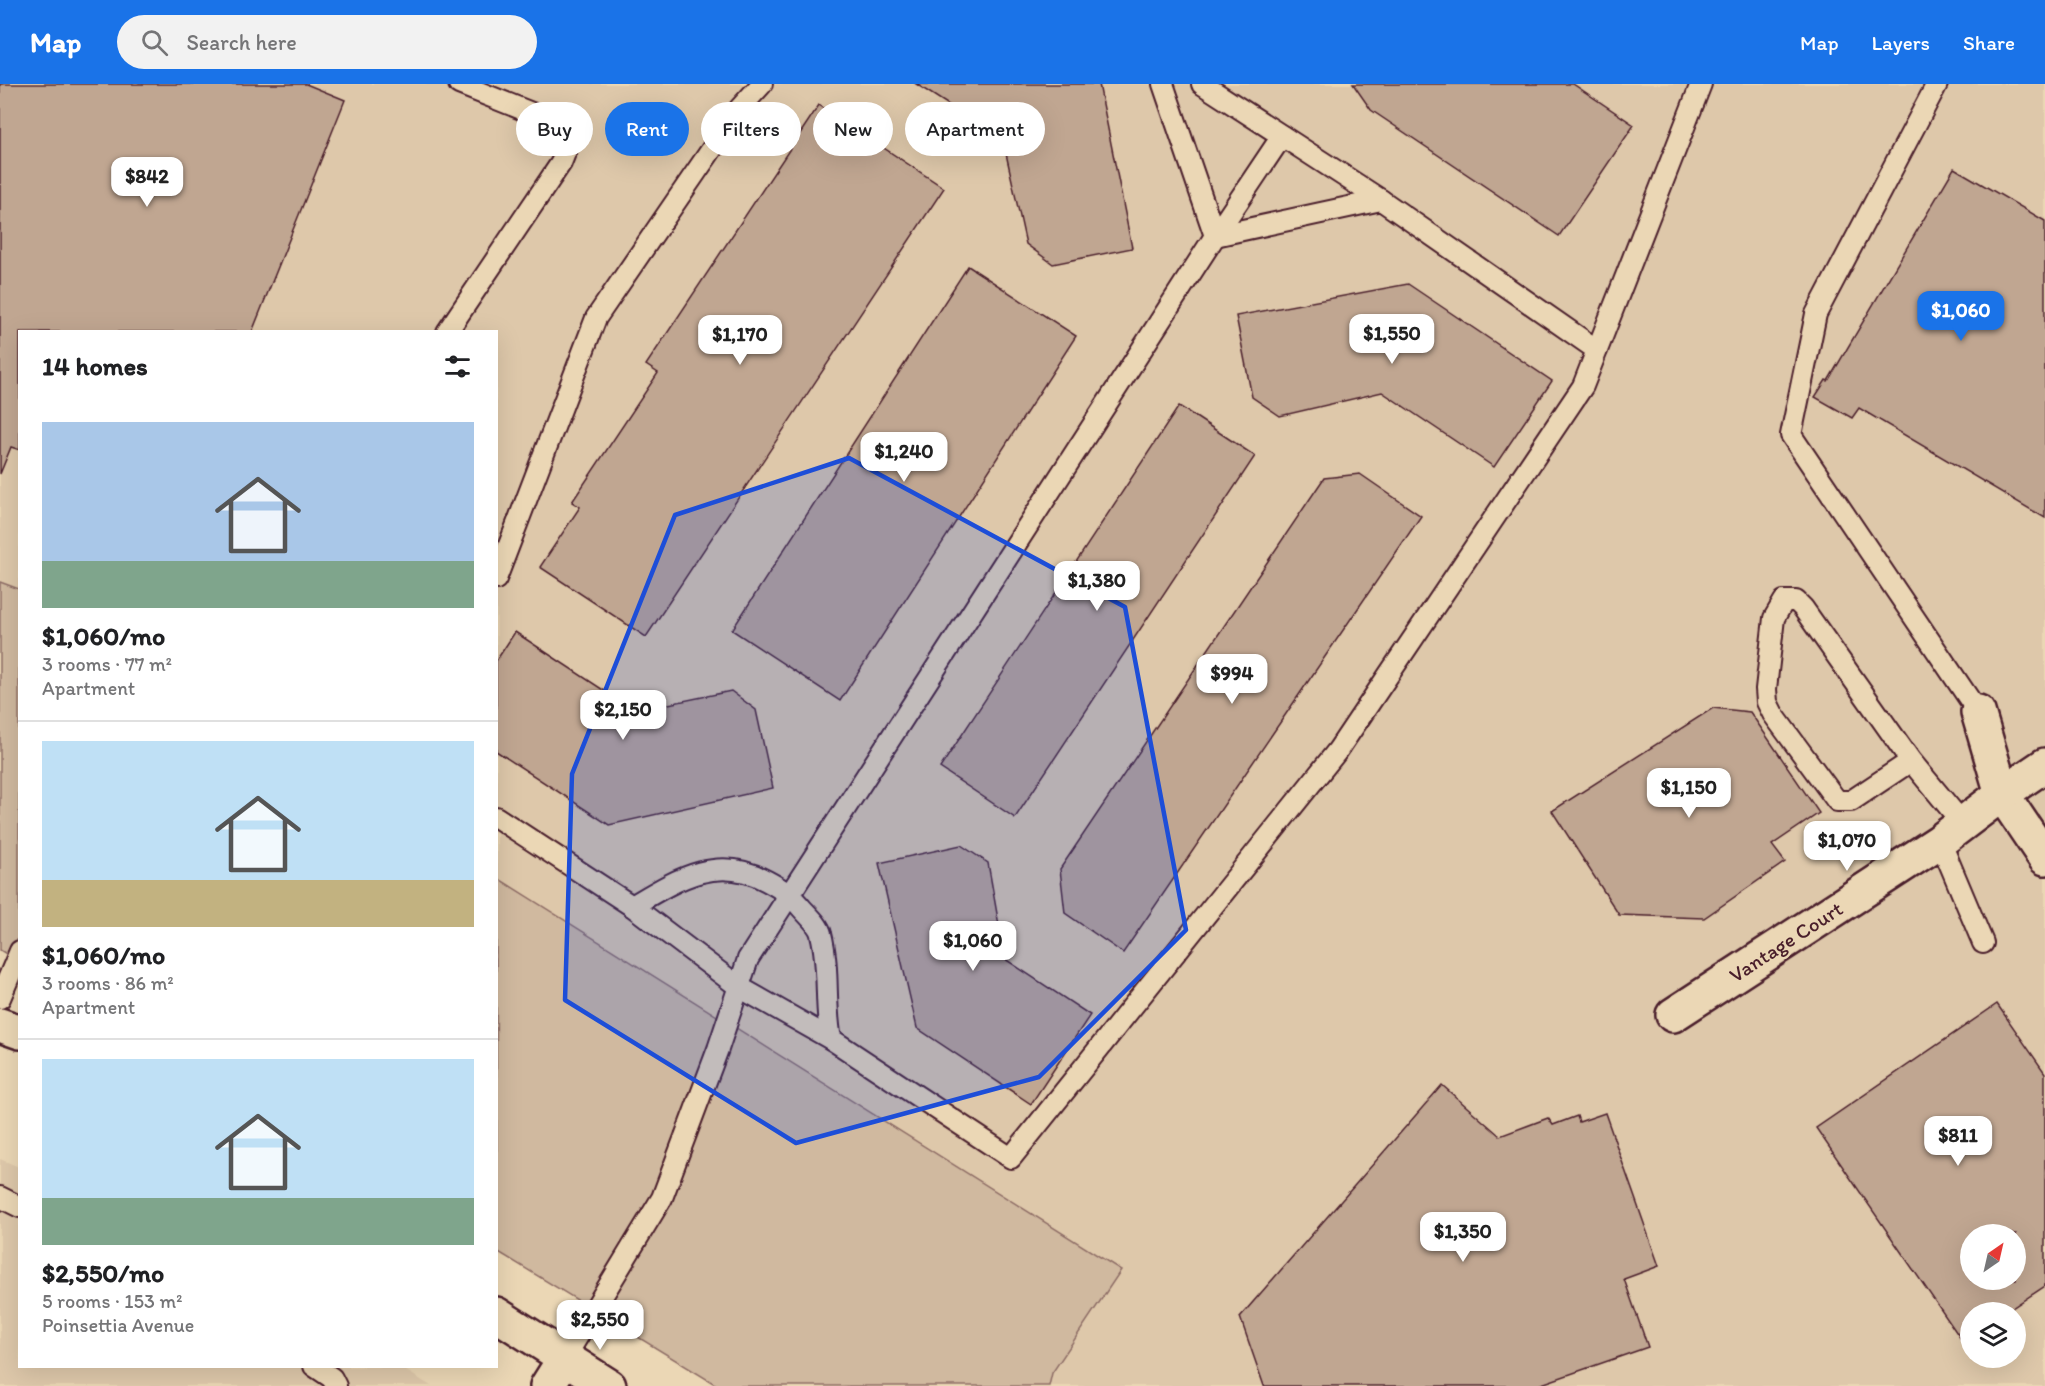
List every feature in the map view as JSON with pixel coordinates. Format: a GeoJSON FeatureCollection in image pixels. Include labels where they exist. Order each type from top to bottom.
{"type":"FeatureCollection","features":[{"type":"Feature","properties":{"kind":"street"},"geometry":{"type":"LineString","coordinates":[[1978,712],[2002,794],[2045,858]]}},
{"type":"Feature","properties":{"kind":"street","name":"Vantage Court"},"geometry":{"type":"LineString","coordinates":[[1673,1015],[1952,833],[2002,794],[2045,765]]}},
{"type":"Feature","properties":{"kind":"street"},"geometry":{"type":"LineString","coordinates":[[0,1024],[18,1031]]}},
{"type":"Feature","properties":{"kind":"street"},"geometry":{"type":"LineString","coordinates":[[498,1315],[609,1386]]}},
{"type":"Feature","properties":{"kind":"street"},"geometry":{"type":"LineString","coordinates":[[547,1386],[564,1359]]}},
{"type":"Feature","properties":{"kind":"lane"},"geometry":{"type":"LineString","coordinates":[[448,330],[561,163],[574,130],[459,84]]}},
{"type":"Feature","properties":{"kind":"lane"},"geometry":{"type":"LineString","coordinates":[[498,574],[596,318],[740,108],[762,84]]}},
{"type":"Feature","properties":{"kind":"lane"},"geometry":{"type":"LineString","coordinates":[[1163,84],[1215,237]]}},
{"type":"Feature","properties":{"kind":"lane"},"geometry":{"type":"LineString","coordinates":[[1202,84],[1381,200],[1597,351]]}},
{"type":"Feature","properties":{"kind":"lane"},"geometry":{"type":"LineString","coordinates":[[498,818],[632,906],[739,987],[831,1039],[1011,1158],[1338,750],[1583,386],[1701,84]]}},
{"type":"Feature","properties":{"kind":"lane"},"geometry":{"type":"LineString","coordinates":[[1937,84],[1816,314],[1791,435],[1978,712]]}},
{"type":"Feature","properties":{"kind":"lane"},"geometry":{"type":"LineString","coordinates":[[564,1359],[662,1198],[718,1049],[748,959],[1282,136]]}},
{"type":"Feature","properties":{"kind":"lane"},"geometry":{"type":"LineString","coordinates":[[1215,237],[1381,200]]}},
{"type":"Feature","properties":{"kind":"lane"},"geometry":{"type":"LineString","coordinates":[[1911,761],[1851,801],[1836,801],[1773,714],[1767,702],[1766,688],[1774,618],[1784,601],[1796,601],[1803,608],[1911,761],[1952,833],[1983,943]]}},
{"type":"Feature","properties":{"kind":"lane"},"geometry":{"type":"LineString","coordinates":[[632,906],[668,885],[699,871],[727,868],[753,873],[790,894],[820,931],[826,967],[826,1014],[831,1039]]}},
{"type":"Feature","properties":{"kind":"lane"},"geometry":{"type":"LineString","coordinates":[[0,998],[18,956]]}},
{"type":"Feature","properties":{"kind":"lane"},"geometry":{"type":"LineString","coordinates":[[0,1197],[18,1206]]}},
{"type":"Feature","properties":{"kind":"lane"},"geometry":{"type":"LineString","coordinates":[[317,1368],[332,1378],[336,1386]]}},
{"type":"Feature","properties":{"kind":"highlighted area"},"geometry":{"type":"Polygon","coordinates":[[[849,458],[1125,607],[1186,930],[1039,1077],[796,1143],[565,1000],[572,774],[675,515],[849,458]]]}},
{"type":"Feature","properties":{"kind":"shaded area"},"geometry":{"type":"Polygon","coordinates":[[[0,84],[2045,84],[2045,1386],[1049,1386],[1052,1373],[1121,1269],[498,878],[498,330],[18,330],[18,589],[0,582],[0,84]]]}},
{"type":"Feature","properties":{"kind":"shaded area"},"geometry":{"type":"Polygon","coordinates":[[[0,582],[18,589],[18,961],[0,950],[0,582]]]}},
{"type":"Feature","properties":{"kind":"shaded area"},"geometry":{"type":"Polygon","coordinates":[[[498,878],[1121,1270],[1052,1373],[1049,1386],[718,1386],[498,1252],[498,878]]]}},
{"type":"Feature","properties":{"kind":"shaded area"},"geometry":{"type":"Polygon","coordinates":[[[0,1159],[18,1167],[18,1368],[402,1368],[431,1386],[0,1386],[0,1159]]]}},
{"type":"Feature","properties":{"kind":"building"},"geometry":{"type":"Polygon","coordinates":[[[0,84],[306,84],[345,100],[253,330],[18,330],[18,449],[11,447],[0,474],[0,84]]]}},
{"type":"Feature","properties":{"kind":"building"},"geometry":{"type":"Polygon","coordinates":[[[916,84],[1099,84],[1132,248],[1053,264],[1026,244],[1007,156],[1045,156],[1045,102],[944,102],[916,84]]]}},
{"type":"Feature","properties":{"kind":"building"},"geometry":{"type":"Polygon","coordinates":[[[1353,84],[1573,84],[1634,125],[1559,236],[1371,110],[1353,84]]]}},
{"type":"Feature","properties":{"kind":"building"},"geometry":{"type":"Polygon","coordinates":[[[813,114],[813,156],[893,156],[893,154],[944,188],[646,637],[540,567],[580,507],[572,502],[658,373],[646,365],[785,156],[801,156],[801,132],[813,114]]]}},
{"type":"Feature","properties":{"kind":"building"},"geometry":{"type":"Polygon","coordinates":[[[1954,168],[2045,221],[2045,518],[1859,408],[1852,418],[1815,397],[1826,380],[1828,381],[1954,168]]]}},
{"type":"Feature","properties":{"kind":"building"},"geometry":{"type":"Polygon","coordinates":[[[968,266],[1076,336],[840,701],[732,630],[968,266]]]}},
{"type":"Feature","properties":{"kind":"building"},"geometry":{"type":"Polygon","coordinates":[[[1408,284],[1552,381],[1494,467],[1382,392],[1280,416],[1252,397],[1236,316],[1408,284]]]}},
{"type":"Feature","properties":{"kind":"building"},"geometry":{"type":"Polygon","coordinates":[[[1179,406],[1255,456],[1015,818],[940,768],[1179,406]]]}},
{"type":"Feature","properties":{"kind":"building"},"geometry":{"type":"Polygon","coordinates":[[[1360,474],[1421,516],[1123,953],[1065,913],[1060,869],[1324,478],[1360,474]]]}},
{"type":"Feature","properties":{"kind":"building"},"geometry":{"type":"Polygon","coordinates":[[[515,632],[635,711],[731,691],[756,710],[773,788],[609,825],[498,752],[498,658],[515,632]]]}},
{"type":"Feature","properties":{"kind":"building"},"geometry":{"type":"Polygon","coordinates":[[[1713,708],[1750,712],[1819,813],[1772,845],[1785,862],[1704,918],[1619,915],[1552,811],[1713,708]]]}},
{"type":"Feature","properties":{"kind":"building"},"geometry":{"type":"Polygon","coordinates":[[[961,845],[988,863],[1005,959],[1090,1015],[1031,1104],[917,1028],[879,863],[961,845]]]}},
{"type":"Feature","properties":{"kind":"building"},"geometry":{"type":"Polygon","coordinates":[[[1997,1004],[2045,1073],[2045,1286],[2021,1302],[1960,1302],[1960,1338],[1816,1128],[1997,1004]]]}},
{"type":"Feature","properties":{"kind":"building"},"geometry":{"type":"Polygon","coordinates":[[[1442,1085],[1500,1136],[1548,1118],[1553,1125],[1577,1116],[1579,1122],[1605,1113],[1659,1266],[1624,1279],[1648,1347],[1536,1386],[1264,1386],[1240,1317],[1442,1085]]]}}]}
